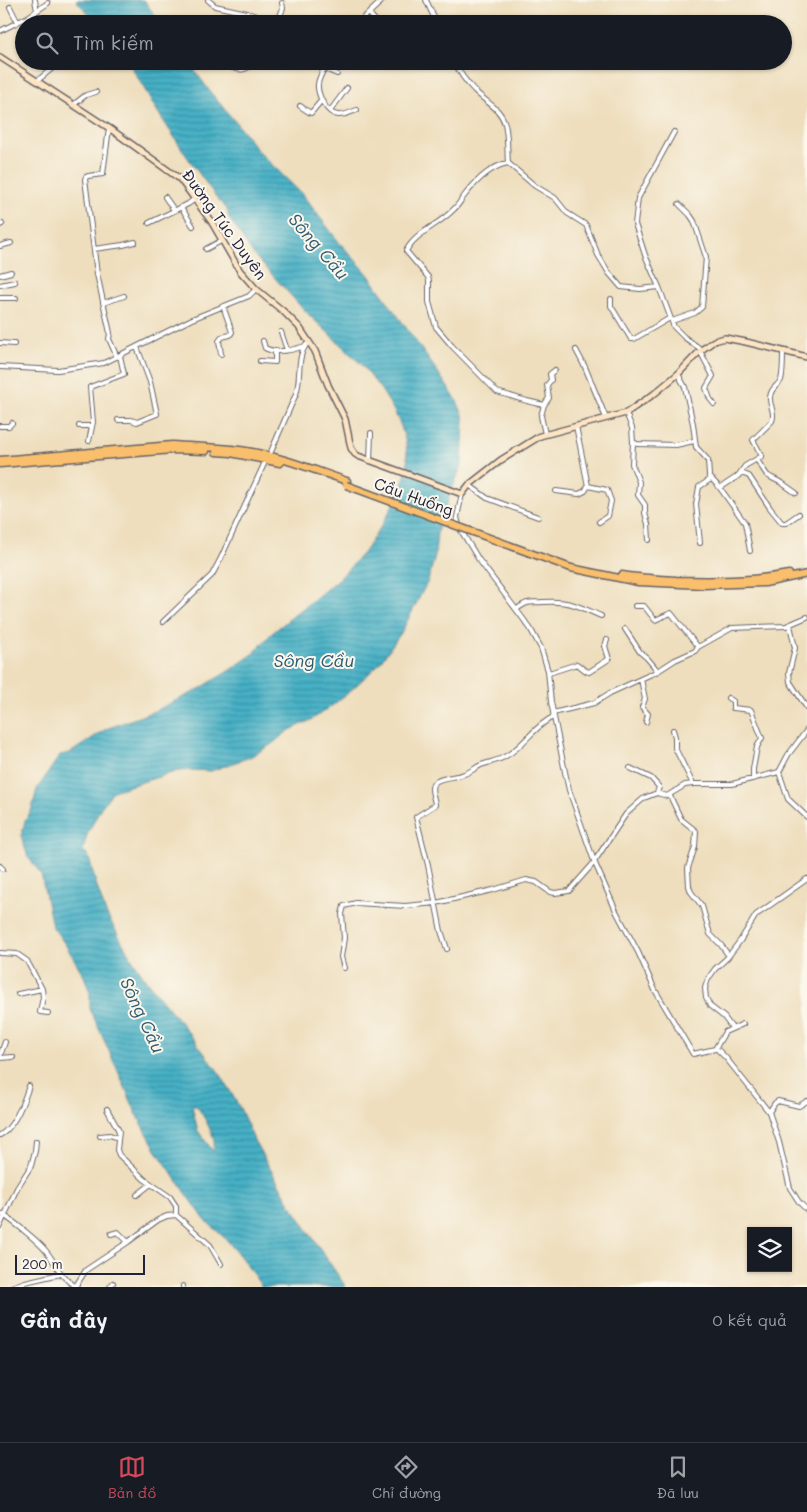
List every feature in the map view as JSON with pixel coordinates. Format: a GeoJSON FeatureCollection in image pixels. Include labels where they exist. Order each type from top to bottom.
{"type":"FeatureCollection","features":[{"type":"Feature","properties":{"kind":"highway"},"geometry":{"type":"LineString","coordinates":[[0,460],[172,445],[197,446],[247,451],[272,456],[346,483]]}},
{"type":"Feature","properties":{"kind":"highway"},"geometry":{"type":"LineString","coordinates":[[0,464],[173,450],[231,453],[276,462],[346,483]]}},
{"type":"Feature","properties":{"kind":"highway","name":"Cầu Huống"},"geometry":{"type":"LineString","coordinates":[[346,483],[473,530]]}},
{"type":"Feature","properties":{"kind":"highway"},"geometry":{"type":"LineString","coordinates":[[473,530],[572,564],[638,578],[704,581],[764,579],[807,570]]}},
{"type":"Feature","properties":{"kind":"highway"},"geometry":{"type":"LineString","coordinates":[[473,530],[571,568],[638,582],[702,585],[765,583],[807,574]]}},
{"type":"Feature","properties":{"kind":"street"},"geometry":{"type":"LineString","coordinates":[[35,0],[38,11]]}},
{"type":"Feature","properties":{"kind":"street"},"geometry":{"type":"LineString","coordinates":[[369,13],[383,0]]}},
{"type":"Feature","properties":{"kind":"street"},"geometry":{"type":"LineString","coordinates":[[426,0],[433,15]]}},
{"type":"Feature","properties":{"kind":"street"},"geometry":{"type":"LineString","coordinates":[[210,1],[215,6],[256,15]]}},
{"type":"Feature","properties":{"kind":"street"},"geometry":{"type":"LineString","coordinates":[[30,15],[48,3]]}},
{"type":"Feature","properties":{"kind":"street"},"geometry":{"type":"LineString","coordinates":[[281,15],[282,3]]}},
{"type":"Feature","properties":{"kind":"street"},"geometry":{"type":"LineString","coordinates":[[10,7],[15,16]]}},
{"type":"Feature","properties":{"kind":"street"},"geometry":{"type":"LineString","coordinates":[[0,31],[15,23]]}},
{"type":"Feature","properties":{"kind":"street","name":"Đường Túc Duyên"},"geometry":{"type":"LineString","coordinates":[[0,57],[15,67]]}},
{"type":"Feature","properties":{"kind":"street","name":"Đường Túc Duyên"},"geometry":{"type":"LineString","coordinates":[[20,70],[109,128],[176,175],[211,221],[240,270],[256,289],[283,311],[298,327],[307,344],[320,361],[328,385],[345,419],[353,452],[370,461],[460,494]]}},
{"type":"Feature","properties":{"kind":"street"},"geometry":{"type":"LineString","coordinates":[[37,81],[50,70]]}},
{"type":"Feature","properties":{"kind":"street"},"geometry":{"type":"LineString","coordinates":[[324,70],[318,84],[321,101],[324,105],[338,116],[357,110]]}},
{"type":"Feature","properties":{"kind":"street"},"geometry":{"type":"LineString","coordinates":[[329,70],[337,74]]}},
{"type":"Feature","properties":{"kind":"street"},"geometry":{"type":"LineString","coordinates":[[458,70],[475,91],[499,112],[505,124],[508,163],[535,186],[555,198],[567,212],[586,225],[598,255],[609,273],[621,287],[640,289],[659,287]]}},
{"type":"Feature","properties":{"kind":"street"},"geometry":{"type":"LineString","coordinates":[[330,111],[347,88]]}},
{"type":"Feature","properties":{"kind":"street"},"geometry":{"type":"LineString","coordinates":[[73,105],[86,95],[96,92]]}},
{"type":"Feature","properties":{"kind":"street"},"geometry":{"type":"LineString","coordinates":[[300,106],[311,113],[321,101]]}},
{"type":"Feature","properties":{"kind":"street"},"geometry":{"type":"LineString","coordinates":[[90,441],[93,419],[90,387],[124,374],[119,356],[110,339],[94,249],[86,179],[86,176],[103,174],[109,128]]}},
{"type":"Feature","properties":{"kind":"street"},"geometry":{"type":"LineString","coordinates":[[674,132],[638,198],[635,222],[645,255],[674,327],[701,350],[713,374],[713,378],[706,388],[708,396],[714,404]]}},
{"type":"Feature","properties":{"kind":"street"},"geometry":{"type":"LineString","coordinates":[[508,163],[500,164],[483,176],[466,193],[453,211],[416,238],[406,251],[428,279],[428,299],[436,327],[452,346],[497,392],[527,402],[544,405]]}},
{"type":"Feature","properties":{"kind":"street"},"geometry":{"type":"LineString","coordinates":[[165,197],[174,210]]}},
{"type":"Feature","properties":{"kind":"street"},"geometry":{"type":"LineString","coordinates":[[149,223],[195,199]]}},
{"type":"Feature","properties":{"kind":"street"},"geometry":{"type":"LineString","coordinates":[[611,299],[611,306],[631,339],[671,320],[695,313],[702,306],[706,257],[694,221],[679,204]]}},
{"type":"Feature","properties":{"kind":"street"},"geometry":{"type":"LineString","coordinates":[[181,207],[193,226]]}},
{"type":"Feature","properties":{"kind":"street"},"geometry":{"type":"LineString","coordinates":[[206,249],[222,241]]}},
{"type":"Feature","properties":{"kind":"street"},"geometry":{"type":"LineString","coordinates":[[94,249],[135,242]]}},
{"type":"Feature","properties":{"kind":"street"},"geometry":{"type":"LineString","coordinates":[[0,246],[11,243]]}},
{"type":"Feature","properties":{"kind":"street"},"geometry":{"type":"LineString","coordinates":[[0,275],[11,272]]}},
{"type":"Feature","properties":{"kind":"street"},"geometry":{"type":"LineString","coordinates":[[0,285],[15,282]]}},
{"type":"Feature","properties":{"kind":"street"},"geometry":{"type":"LineString","coordinates":[[0,367],[62,370],[104,363],[192,319],[249,296],[256,289]]}},
{"type":"Feature","properties":{"kind":"street"},"geometry":{"type":"LineString","coordinates":[[103,303],[124,296]]}},
{"type":"Feature","properties":{"kind":"street"},"geometry":{"type":"LineString","coordinates":[[0,298],[16,298]]}},
{"type":"Feature","properties":{"kind":"street"},"geometry":{"type":"LineString","coordinates":[[221,354],[219,340],[230,335],[232,332],[224,306]]}},
{"type":"Feature","properties":{"kind":"street"},"geometry":{"type":"LineString","coordinates":[[280,332],[287,350]]}},
{"type":"Feature","properties":{"kind":"street"},"geometry":{"type":"LineString","coordinates":[[743,1024],[725,1032],[714,1050],[692,1053],[655,990],[594,861],[569,790],[553,715],[548,673],[541,648],[517,609],[479,560],[460,529],[457,518],[460,494],[501,460],[533,439],[545,434],[626,413],[654,394],[678,374],[701,350],[714,341],[725,338],[807,357]]}},
{"type":"Feature","properties":{"kind":"street"},"geometry":{"type":"LineString","coordinates":[[263,341],[266,349],[275,350],[287,350],[307,344]]}},
{"type":"Feature","properties":{"kind":"street"},"geometry":{"type":"LineString","coordinates":[[0,344],[14,344]]}},
{"type":"Feature","properties":{"kind":"street"},"geometry":{"type":"LineString","coordinates":[[270,454],[298,390],[301,353],[307,344]]}},
{"type":"Feature","properties":{"kind":"street"},"geometry":{"type":"LineString","coordinates":[[118,420],[137,422],[157,414],[150,382],[137,347]]}},
{"type":"Feature","properties":{"kind":"street"},"geometry":{"type":"LineString","coordinates":[[260,361],[275,362],[275,350]]}},
{"type":"Feature","properties":{"kind":"street"},"geometry":{"type":"LineString","coordinates":[[576,350],[606,418]]}},
{"type":"Feature","properties":{"kind":"street"},"geometry":{"type":"LineString","coordinates":[[720,488],[738,476],[745,466],[762,455],[753,440],[772,421],[774,411],[770,394],[781,379],[783,351]]}},
{"type":"Feature","properties":{"kind":"street"},"geometry":{"type":"LineString","coordinates":[[545,434],[541,420],[544,405],[549,396],[547,385],[551,380],[550,374],[555,370]]}},
{"type":"Feature","properties":{"kind":"street"},"geometry":{"type":"LineString","coordinates":[[678,374],[685,387],[694,428],[694,441],[698,450],[708,460],[708,472],[711,480],[720,488],[745,524],[750,551]]}},
{"type":"Feature","properties":{"kind":"street"},"geometry":{"type":"LineString","coordinates":[[626,413],[632,428],[632,464],[639,482],[638,494],[645,505],[649,540]]}},
{"type":"Feature","properties":{"kind":"street"},"geometry":{"type":"LineString","coordinates":[[0,426],[12,424]]}},
{"type":"Feature","properties":{"kind":"street"},"geometry":{"type":"LineString","coordinates":[[80,426],[92,426]]}},
{"type":"Feature","properties":{"kind":"street"},"geometry":{"type":"LineString","coordinates":[[556,491],[579,494],[585,492],[588,486],[576,426]]}},
{"type":"Feature","properties":{"kind":"street"},"geometry":{"type":"LineString","coordinates":[[370,461],[371,433]]}},
{"type":"Feature","properties":{"kind":"street"},"geometry":{"type":"LineString","coordinates":[[633,442],[637,444],[676,445],[694,441]]}},
{"type":"Feature","properties":{"kind":"street"},"geometry":{"type":"LineString","coordinates":[[757,460],[772,478],[796,493]]}},
{"type":"Feature","properties":{"kind":"street"},"geometry":{"type":"LineString","coordinates":[[163,622],[212,575],[265,462]]}},
{"type":"Feature","properties":{"kind":"street"},"geometry":{"type":"LineString","coordinates":[[741,473],[749,476],[782,523],[786,523],[799,514]]}},
{"type":"Feature","properties":{"kind":"street"},"geometry":{"type":"LineString","coordinates":[[700,543],[696,504],[699,487],[711,480]]}},
{"type":"Feature","properties":{"kind":"street"},"geometry":{"type":"LineString","coordinates":[[469,485],[487,498],[538,517]]}},
{"type":"Feature","properties":{"kind":"street"},"geometry":{"type":"LineString","coordinates":[[588,486],[607,490],[611,498],[608,516],[599,522]]}},
{"type":"Feature","properties":{"kind":"street"},"geometry":{"type":"LineString","coordinates":[[517,609],[528,602],[565,602],[573,603],[601,616]]}},
{"type":"Feature","properties":{"kind":"street"},"geometry":{"type":"LineString","coordinates":[[635,606],[644,606],[654,620],[671,613],[698,647]]}},
{"type":"Feature","properties":{"kind":"street"},"geometry":{"type":"LineString","coordinates":[[447,949],[441,931],[416,817],[435,805],[433,784],[462,775],[481,765],[505,757],[521,745],[553,715],[594,702],[658,672],[675,660],[694,652],[698,647],[732,628],[790,625],[807,617]]}},
{"type":"Feature","properties":{"kind":"street"},"geometry":{"type":"LineString","coordinates":[[790,625],[795,648],[789,673],[790,682],[807,708]]}},
{"type":"Feature","properties":{"kind":"street"},"geometry":{"type":"LineString","coordinates":[[625,630],[640,652],[658,672]]}},
{"type":"Feature","properties":{"kind":"street"},"geometry":{"type":"LineString","coordinates":[[548,673],[577,664],[588,672],[609,659],[605,646],[606,640]]}},
{"type":"Feature","properties":{"kind":"street"},"geometry":{"type":"LineString","coordinates":[[641,679],[645,700],[642,707],[648,714],[646,722]]}},
{"type":"Feature","properties":{"kind":"street"},"geometry":{"type":"LineString","coordinates":[[728,698],[733,701],[733,708],[751,710],[761,736],[753,779]]}},
{"type":"Feature","properties":{"kind":"street"},"geometry":{"type":"LineString","coordinates":[[673,730],[675,748],[693,784]]}},
{"type":"Feature","properties":{"kind":"street"},"geometry":{"type":"LineString","coordinates":[[807,730],[788,755],[779,772],[788,799],[807,817]]}},
{"type":"Feature","properties":{"kind":"street"},"geometry":{"type":"LineString","coordinates":[[630,768],[651,778],[658,787],[657,793]]}},
{"type":"Feature","properties":{"kind":"street"},"geometry":{"type":"LineString","coordinates":[[344,968],[341,957],[344,938],[342,914],[344,906],[356,903],[405,906],[436,903],[493,890],[526,880],[536,882],[550,892],[564,892],[572,888],[592,865],[626,814],[644,798],[657,793],[670,796],[682,787],[693,784],[732,784],[779,772]]}},
{"type":"Feature","properties":{"kind":"street"},"geometry":{"type":"LineString","coordinates":[[670,796],[681,818],[696,831],[695,848],[688,868],[690,889],[702,906],[710,934],[721,945],[728,956]]}},
{"type":"Feature","properties":{"kind":"street"},"geometry":{"type":"LineString","coordinates":[[732,1028],[724,1016],[710,1006],[706,998],[707,983],[712,973],[740,941],[756,915],[807,879]]}},
{"type":"Feature","properties":{"kind":"street"},"geometry":{"type":"LineString","coordinates":[[0,953],[22,956],[30,966],[42,989],[43,997],[40,1011],[41,1013],[48,1013]]}},
{"type":"Feature","properties":{"kind":"street"},"geometry":{"type":"LineString","coordinates":[[18,994],[42,989]]}},
{"type":"Feature","properties":{"kind":"street"},"geometry":{"type":"LineString","coordinates":[[5,1042],[0,1057],[12,1057]]}},
{"type":"Feature","properties":{"kind":"street"},"geometry":{"type":"LineString","coordinates":[[716,1048],[769,1112],[780,1145],[790,1188],[807,1210]]}},
{"type":"Feature","properties":{"kind":"street"},"geometry":{"type":"LineString","coordinates":[[0,1135],[5,1132],[21,1109],[29,1086]]}},
{"type":"Feature","properties":{"kind":"street"},"geometry":{"type":"LineString","coordinates":[[769,1112],[778,1101],[799,1106],[807,1101]]}},
{"type":"Feature","properties":{"kind":"street"},"geometry":{"type":"LineString","coordinates":[[107,1108],[118,1126],[117,1150],[119,1155],[140,1175],[170,1197],[174,1202],[176,1215],[210,1246],[221,1264]]}},
{"type":"Feature","properties":{"kind":"street"},"geometry":{"type":"LineString","coordinates":[[100,1136],[108,1135],[118,1138]]}},
{"type":"Feature","properties":{"kind":"street"},"geometry":{"type":"LineString","coordinates":[[0,1226],[2,1214],[31,1166],[36,1141]]}},
{"type":"Feature","properties":{"kind":"street"},"geometry":{"type":"LineString","coordinates":[[136,1196],[151,1184]]}},
{"type":"Feature","properties":{"kind":"street"},"geometry":{"type":"LineString","coordinates":[[2,1214],[42,1246],[60,1274],[76,1287],[86,1270],[158,1220],[176,1215]]}},
{"type":"Feature","properties":{"kind":"street"},"geometry":{"type":"LineString","coordinates":[[112,1234],[120,1233],[128,1242]]}},
{"type":"Feature","properties":{"kind":"street"},"geometry":{"type":"LineString","coordinates":[[11,1287],[60,1274]]}},
{"type":"Feature","properties":{"kind":"water"},"geometry":{"type":"Polygon","coordinates":[[[76,0],[144,0],[155,15],[89,15],[76,0]]]}},
{"type":"Feature","properties":{"kind":"water","name":"Sông Cầu"},"geometry":{"type":"Polygon","coordinates":[[[133,70],[194,70],[258,151],[301,193],[339,242],[368,274],[457,401],[464,420],[462,465],[437,532],[435,556],[428,581],[401,633],[378,665],[329,708],[311,720],[288,731],[272,744],[250,757],[211,771],[178,771],[113,791],[100,809],[87,835],[83,850],[88,855],[106,913],[130,956],[148,983],[221,1075],[240,1108],[255,1142],[292,1207],[346,1287],[262,1287],[227,1240],[205,1220],[158,1153],[136,1113],[90,1009],[90,993],[84,976],[52,926],[41,874],[28,857],[21,836],[25,821],[32,809],[37,789],[60,755],[70,753],[106,729],[152,712],[196,691],[230,670],[253,654],[271,634],[340,578],[364,552],[382,525],[400,491],[408,467],[406,443],[401,426],[382,391],[362,365],[305,311],[253,254],[229,218],[227,209],[188,158],[133,70]],[[192,1106],[198,1131],[213,1151],[214,1141],[197,1106],[192,1106]]]}}]}
